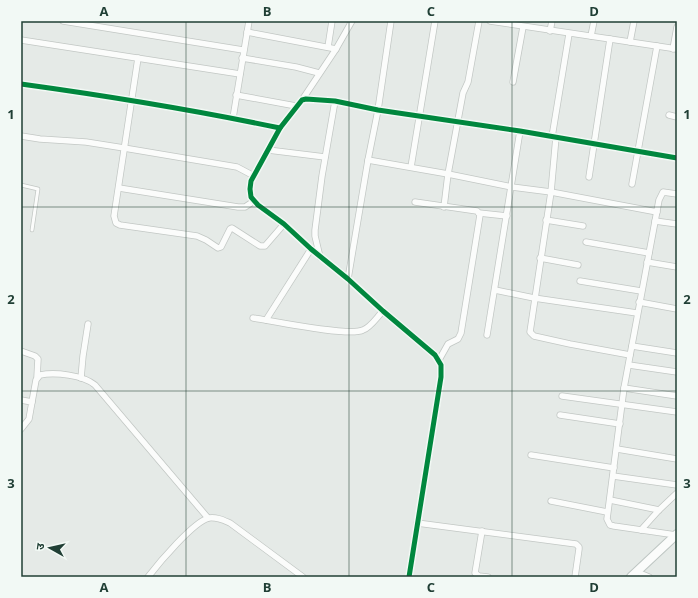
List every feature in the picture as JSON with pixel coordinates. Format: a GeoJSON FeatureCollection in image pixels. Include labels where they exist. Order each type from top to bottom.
{"type":"FeatureCollection","features":[{"type":"Feature","properties":{"kind":"main road"},"geometry":{"type":"LineString","coordinates":[[634,574],[677,534]]}},
{"type":"Feature","properties":{"kind":"street"},"geometry":{"type":"LineString","coordinates":[[63,21],[243,50]]}},
{"type":"Feature","properties":{"kind":"street"},"geometry":{"type":"LineString","coordinates":[[233,118],[248,21]]}},
{"type":"Feature","properties":{"kind":"street"},"geometry":{"type":"LineString","coordinates":[[328,47],[332,21]]}},
{"type":"Feature","properties":{"kind":"street"},"geometry":{"type":"LineString","coordinates":[[352,21],[336,49],[302,100],[280,128],[254,176],[250,189],[254,201],[284,224],[320,257],[348,279],[382,311],[436,355],[439,360],[441,365],[441,377],[409,577]]}},
{"type":"Feature","properties":{"kind":"street"},"geometry":{"type":"LineString","coordinates":[[348,279],[378,110],[391,21]]}},
{"type":"Feature","properties":{"kind":"street"},"geometry":{"type":"LineString","coordinates":[[411,167],[435,21]]}},
{"type":"Feature","properties":{"kind":"street"},"geometry":{"type":"LineString","coordinates":[[444,207],[448,174],[463,93],[468,82],[479,21]]}},
{"type":"Feature","properties":{"kind":"street"},"geometry":{"type":"LineString","coordinates":[[490,21],[675,49],[677,27]]}},
{"type":"Feature","properties":{"kind":"street"},"geometry":{"type":"LineString","coordinates":[[550,31],[552,21]]}},
{"type":"Feature","properties":{"kind":"street"},"geometry":{"type":"LineString","coordinates":[[591,36],[594,21]]}},
{"type":"Feature","properties":{"kind":"street"},"geometry":{"type":"LineString","coordinates":[[630,42],[634,21]]}},
{"type":"Feature","properties":{"kind":"street"},"geometry":{"type":"LineString","coordinates":[[513,82],[523,27]]}},
{"type":"Feature","properties":{"kind":"street"},"geometry":{"type":"LineString","coordinates":[[246,32],[336,49]]}},
{"type":"Feature","properties":{"kind":"street"},"geometry":{"type":"LineString","coordinates":[[569,34],[554,137],[551,192],[534,298],[530,328],[531,335],[630,355]]}},
{"type":"Feature","properties":{"kind":"street"},"geometry":{"type":"LineString","coordinates":[[589,177],[610,38]]}},
{"type":"Feature","properties":{"kind":"street"},"geometry":{"type":"LineString","coordinates":[[21,40],[240,74]]}},
{"type":"Feature","properties":{"kind":"street"},"geometry":{"type":"LineString","coordinates":[[632,184],[656,46]]}},
{"type":"Feature","properties":{"kind":"street"},"geometry":{"type":"LineString","coordinates":[[138,58],[114,216],[117,224],[197,236],[206,240],[217,248],[221,247],[227,233],[232,228],[260,246],[265,246],[284,224]]}},
{"type":"Feature","properties":{"kind":"street"},"geometry":{"type":"LineString","coordinates":[[242,58],[296,66],[319,73]]}},
{"type":"Feature","properties":{"kind":"street"},"geometry":{"type":"LineString","coordinates":[[21,84],[132,100],[280,128]]}},
{"type":"Feature","properties":{"kind":"street"},"geometry":{"type":"LineString","coordinates":[[236,95],[296,106]]}},
{"type":"Feature","properties":{"kind":"street"},"geometry":{"type":"LineString","coordinates":[[302,100],[335,101],[378,110],[520,131],[677,158]]}},
{"type":"Feature","properties":{"kind":"street"},"geometry":{"type":"LineString","coordinates":[[320,257],[315,230],[325,157],[335,101]]}},
{"type":"Feature","properties":{"kind":"street"},"geometry":{"type":"LineString","coordinates":[[669,115],[677,117]]}},
{"type":"Feature","properties":{"kind":"street"},"geometry":{"type":"LineString","coordinates":[[487,335],[520,131]]}},
{"type":"Feature","properties":{"kind":"street"},"geometry":{"type":"LineString","coordinates":[[21,136],[40,139],[86,142],[237,167],[254,176]]}},
{"type":"Feature","properties":{"kind":"street"},"geometry":{"type":"LineString","coordinates":[[268,150],[325,157]]}},
{"type":"Feature","properties":{"kind":"street"},"geometry":{"type":"LineString","coordinates":[[368,160],[657,212]]}},
{"type":"Feature","properties":{"kind":"street"},"geometry":{"type":"LineString","coordinates":[[119,188],[238,208],[245,207],[254,201]]}},
{"type":"Feature","properties":{"kind":"street"},"geometry":{"type":"LineString","coordinates":[[677,194],[665,192],[661,194],[648,253],[624,388],[608,512],[608,522],[610,525],[677,534]]}},
{"type":"Feature","properties":{"kind":"street"},"geometry":{"type":"LineString","coordinates":[[415,202],[477,211],[479,213],[507,216]]}},
{"type":"Feature","properties":{"kind":"street"},"geometry":{"type":"LineString","coordinates":[[439,360],[448,344],[458,339],[461,333],[480,217],[479,213]]}},
{"type":"Feature","properties":{"kind":"street"},"geometry":{"type":"LineString","coordinates":[[546,220],[583,226]]}},
{"type":"Feature","properties":{"kind":"street"},"geometry":{"type":"LineString","coordinates":[[655,221],[677,224]]}},
{"type":"Feature","properties":{"kind":"street"},"geometry":{"type":"LineString","coordinates":[[586,242],[648,253]]}},
{"type":"Feature","properties":{"kind":"street"},"geometry":{"type":"LineString","coordinates":[[266,320],[311,249]]}},
{"type":"Feature","properties":{"kind":"street"},"geometry":{"type":"LineString","coordinates":[[540,258],[578,265]]}},
{"type":"Feature","properties":{"kind":"street"},"geometry":{"type":"LineString","coordinates":[[647,262],[677,267]]}},
{"type":"Feature","properties":{"kind":"street"},"geometry":{"type":"LineString","coordinates":[[580,281],[641,291]]}},
{"type":"Feature","properties":{"kind":"street"},"geometry":{"type":"LineString","coordinates":[[495,290],[534,298],[637,313]]}},
{"type":"Feature","properties":{"kind":"street"},"geometry":{"type":"LineString","coordinates":[[639,302],[677,309]]}},
{"type":"Feature","properties":{"kind":"street"},"geometry":{"type":"LineString","coordinates":[[253,318],[325,329],[358,332],[368,327],[382,311]]}},
{"type":"Feature","properties":{"kind":"street"},"geometry":{"type":"LineString","coordinates":[[81,378],[82,356],[88,324]]}},
{"type":"Feature","properties":{"kind":"street"},"geometry":{"type":"LineString","coordinates":[[632,346],[677,353]]}},
{"type":"Feature","properties":{"kind":"street"},"geometry":{"type":"LineString","coordinates":[[21,351],[35,356],[38,359],[38,377],[34,386],[29,419],[21,429]]}},
{"type":"Feature","properties":{"kind":"street"},"geometry":{"type":"LineString","coordinates":[[629,365],[677,372]]}},
{"type":"Feature","properties":{"kind":"street"},"geometry":{"type":"LineString","coordinates":[[38,377],[42,375],[81,378],[90,381],[95,385],[208,518]]}},
{"type":"Feature","properties":{"kind":"street"},"geometry":{"type":"LineString","coordinates":[[624,388],[676,396]]}},
{"type":"Feature","properties":{"kind":"street"},"geometry":{"type":"LineString","coordinates":[[562,396],[677,412]]}},
{"type":"Feature","properties":{"kind":"street"},"geometry":{"type":"LineString","coordinates":[[21,400],[32,402]]}},
{"type":"Feature","properties":{"kind":"street"},"geometry":{"type":"LineString","coordinates":[[560,415],[620,424]]}},
{"type":"Feature","properties":{"kind":"street"},"geometry":{"type":"LineString","coordinates":[[617,448],[677,459]]}},
{"type":"Feature","properties":{"kind":"street"},"geometry":{"type":"LineString","coordinates":[[531,455],[614,468]]}},
{"type":"Feature","properties":{"kind":"street"},"geometry":{"type":"LineString","coordinates":[[613,476],[677,485]]}},
{"type":"Feature","properties":{"kind":"street"},"geometry":{"type":"LineString","coordinates":[[641,530],[677,493]]}},
{"type":"Feature","properties":{"kind":"street"},"geometry":{"type":"LineString","coordinates":[[610,500],[659,510]]}},
{"type":"Feature","properties":{"kind":"street"},"geometry":{"type":"LineString","coordinates":[[551,501],[608,512]]}},
{"type":"Feature","properties":{"kind":"street"},"geometry":{"type":"LineString","coordinates":[[148,577],[173,548],[201,522],[208,518],[220,519],[230,523],[303,577]]}},
{"type":"Feature","properties":{"kind":"street"},"geometry":{"type":"LineString","coordinates":[[417,523],[576,544],[579,547],[576,577]]}},
{"type":"Feature","properties":{"kind":"street"},"geometry":{"type":"LineString","coordinates":[[482,531],[475,573],[477,575],[488,577]]}},
{"type":"Feature","properties":{"kind":"street"},"geometry":{"type":"LineString","coordinates":[[634,574],[649,577]]}},
{"type":"Feature","properties":{"kind":"lane"},"geometry":{"type":"LineString","coordinates":[[21,185],[37,188],[39,192],[32,230]]}},
{"type":"Feature","properties":{"kind":"cycle path"},"geometry":{"type":"LineString","coordinates":[[21,84],[151,104],[280,128],[302,100],[335,101],[378,110],[520,131],[677,158]]}},
{"type":"Feature","properties":{"kind":"cycle path"},"geometry":{"type":"LineString","coordinates":[[280,128],[251,181],[251,197],[258,205],[284,224],[435,355],[441,365],[441,377],[409,577]]}}]}
